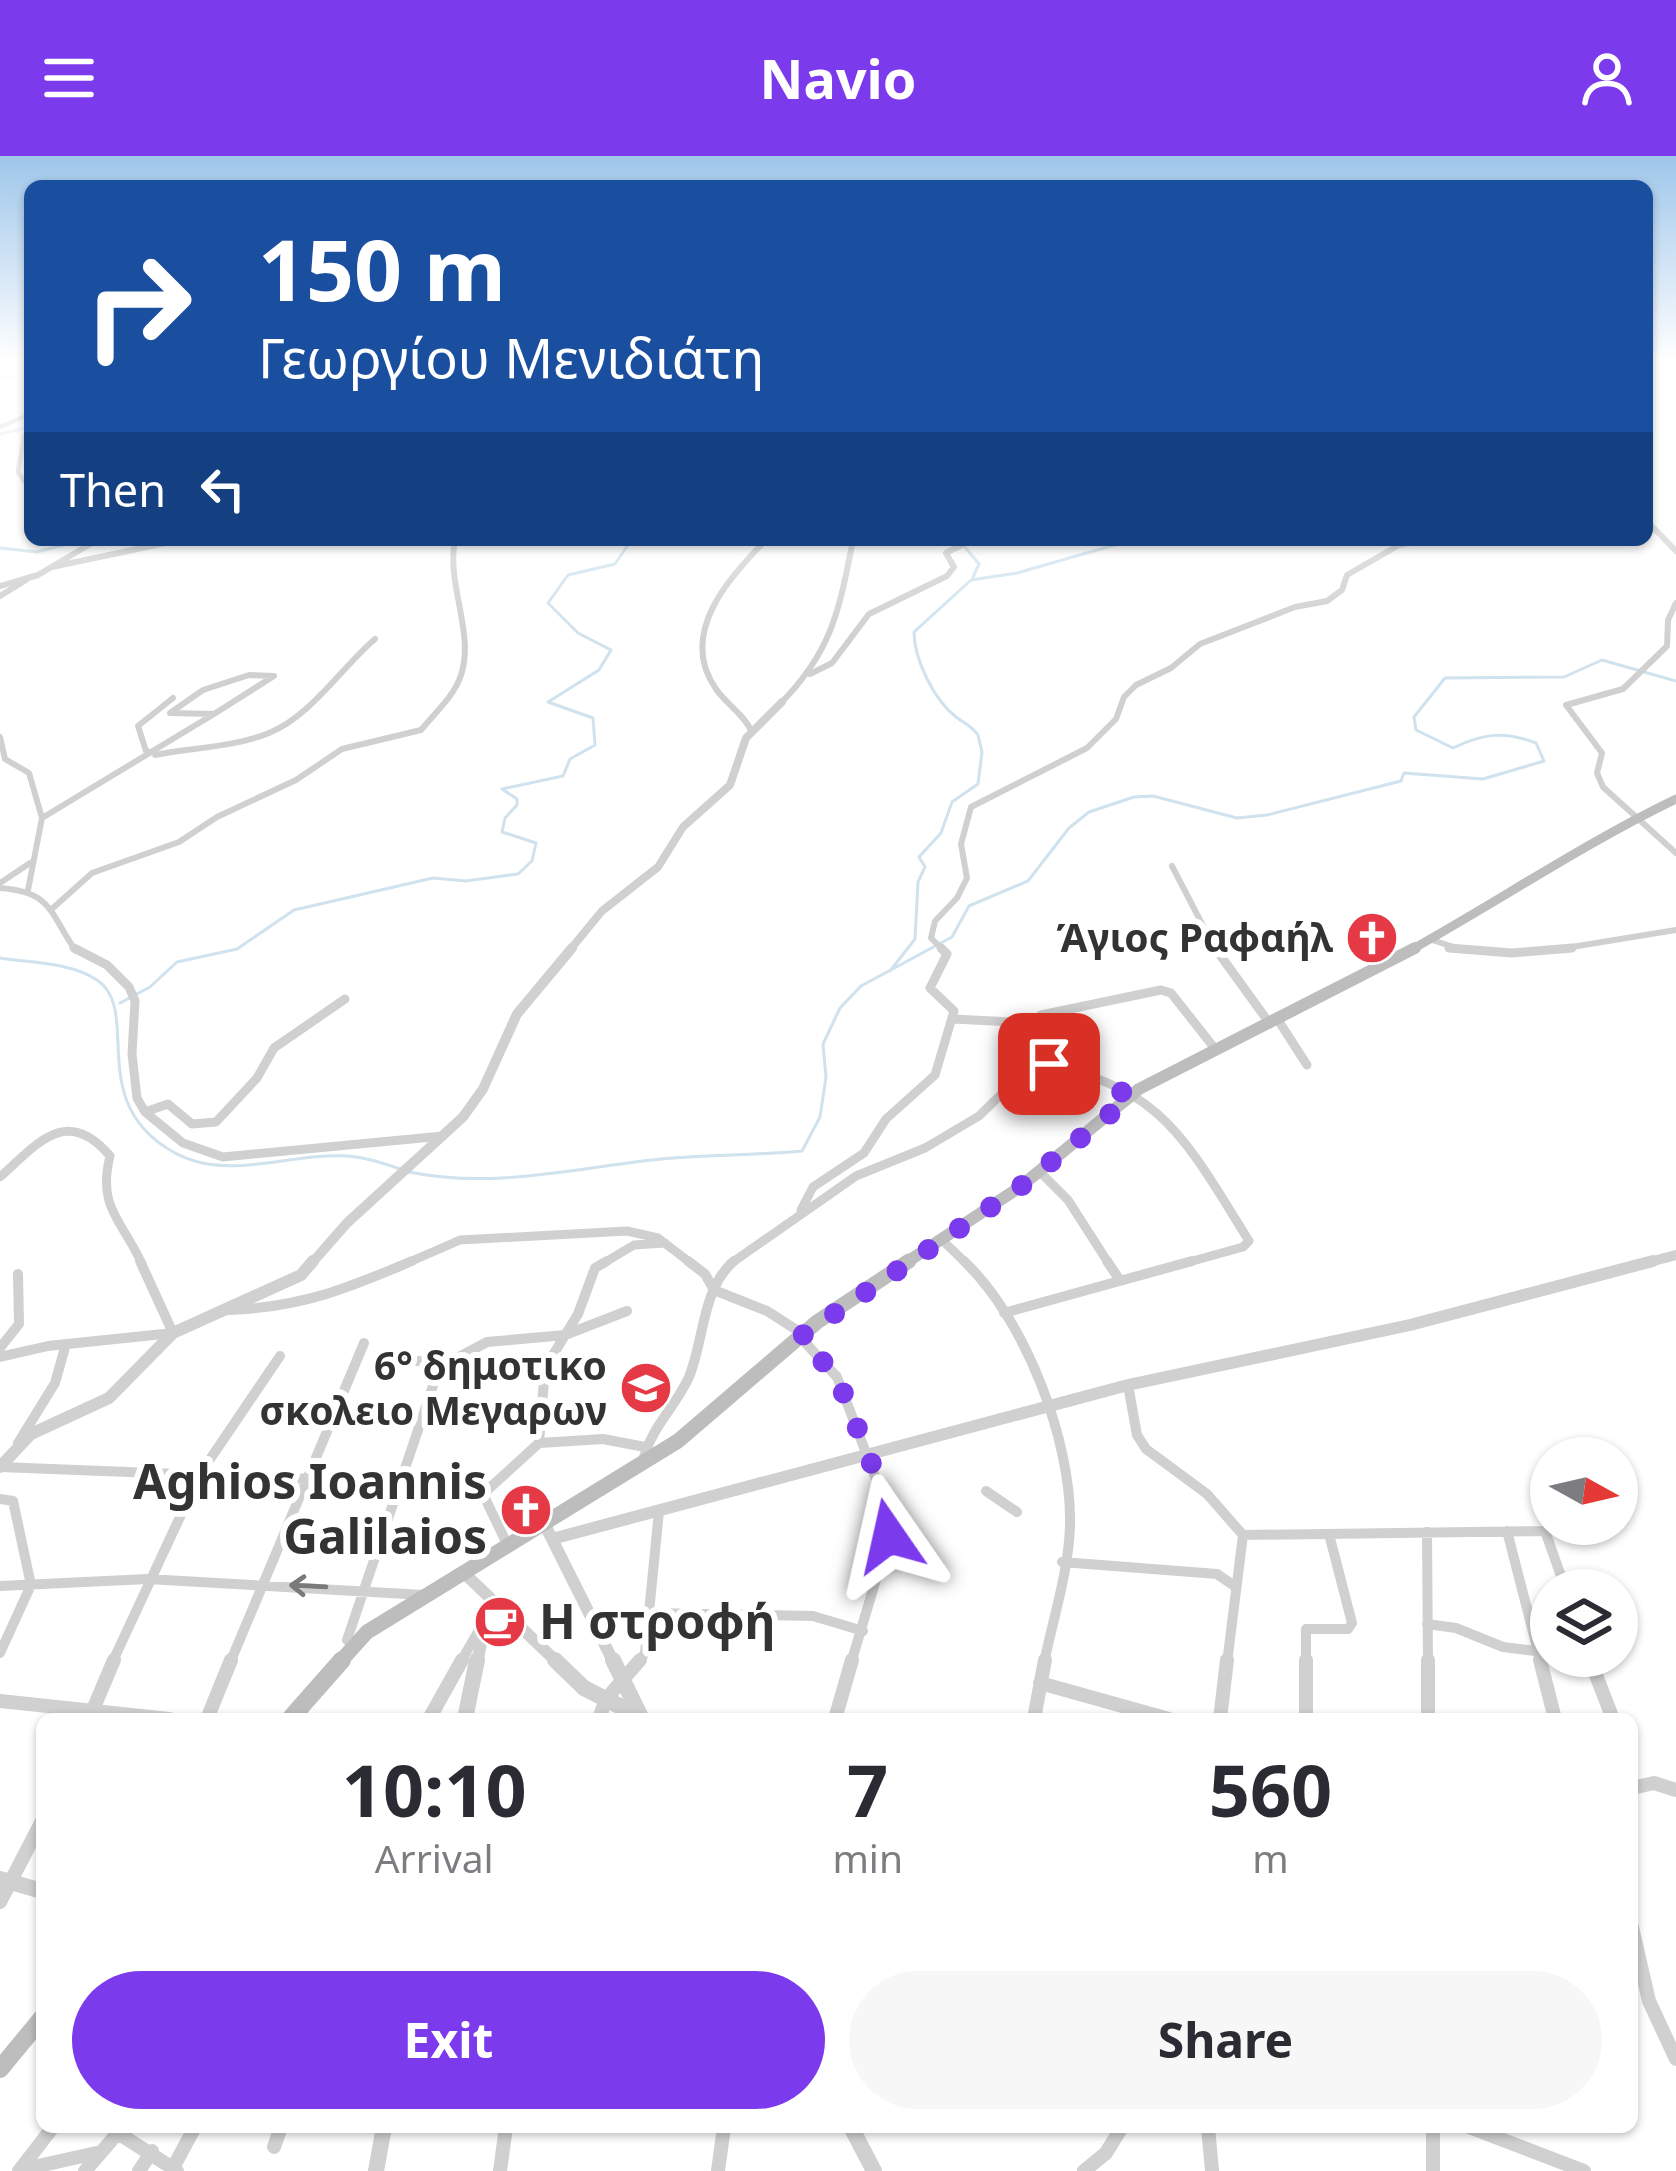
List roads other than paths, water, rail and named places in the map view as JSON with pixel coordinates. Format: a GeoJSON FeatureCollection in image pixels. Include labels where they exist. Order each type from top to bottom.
{"type":"FeatureCollection","features":[{"type":"Feature","properties":{"kind":"main road"},"geometry":{"type":"LineString","coordinates":[[295,1713],[352,1644],[508,1546],[548,1532],[642,1467],[698,1426],[801,1336],[1039,1171],[1131,1097],[1430,939],[1584,844],[1676,800]]}},
{"type":"Feature","properties":{"kind":"main road"},"geometry":{"type":"LineString","coordinates":[[0,2069],[36,2025]]}},
{"type":"Feature","properties":{"kind":"street"},"geometry":{"type":"LineString","coordinates":[[1653,526],[1676,551]]}},
{"type":"Feature","properties":{"kind":"street"},"geometry":{"type":"LineString","coordinates":[[0,596],[87,546]]}},
{"type":"Feature","properties":{"kind":"street"},"geometry":{"type":"LineString","coordinates":[[52,568],[153,546]]}},
{"type":"Feature","properties":{"kind":"street"},"geometry":{"type":"LineString","coordinates":[[53,908],[92,873],[179,842],[217,817],[296,780],[342,749],[421,730],[461,674],[454,546]]}},
{"type":"Feature","properties":{"kind":"street"},"geometry":{"type":"LineString","coordinates":[[752,732],[739,707],[713,684],[704,631],[715,596],[759,546]]}},
{"type":"Feature","properties":{"kind":"street"},"geometry":{"type":"LineString","coordinates":[[811,674],[836,625],[852,546]]}},
{"type":"Feature","properties":{"kind":"street"},"geometry":{"type":"LineString","coordinates":[[0,1352],[172,1333],[301,1275],[347,1222],[429,1151],[476,1100],[517,1014],[602,911],[658,867],[683,827],[730,785],[740,750],[752,732],[811,674],[832,663],[869,614],[947,577],[954,567],[946,553],[959,546]]}},
{"type":"Feature","properties":{"kind":"street"},"geometry":{"type":"LineString","coordinates":[[801,1210],[813,1187],[864,1153],[879,1126],[935,1075],[953,1019],[952,1005],[930,988],[947,954],[932,938],[935,921],[957,898],[967,878],[961,844],[968,832],[970,807],[1088,748],[1116,719],[1124,697],[1136,685],[1171,668],[1200,644],[1294,607],[1327,601],[1342,590],[1345,577],[1397,546]]}},
{"type":"Feature","properties":{"kind":"street"},"geometry":{"type":"LineString","coordinates":[[0,586],[26,580]]}},
{"type":"Feature","properties":{"kind":"street"},"geometry":{"type":"LineString","coordinates":[[1676,603],[1667,622],[1667,646],[1624,689],[1566,705],[1602,753],[1597,772],[1603,788],[1658,842],[1676,853]]}},
{"type":"Feature","properties":{"kind":"street"},"geometry":{"type":"LineString","coordinates":[[173,698],[138,726],[146,751],[152,754],[270,733],[341,677],[348,662],[375,639]]}},
{"type":"Feature","properties":{"kind":"street"},"geometry":{"type":"LineString","coordinates":[[28,890],[26,881],[35,859],[34,833],[42,818],[152,754],[274,676],[254,674],[180,702],[170,713],[186,717],[214,714]]}},
{"type":"Feature","properties":{"kind":"street"},"geometry":{"type":"LineString","coordinates":[[0,736],[5,759],[28,772],[42,818]]}},
{"type":"Feature","properties":{"kind":"street"},"geometry":{"type":"LineString","coordinates":[[0,885],[35,859]]}},
{"type":"Feature","properties":{"kind":"street"},"geometry":{"type":"LineString","coordinates":[[1172,866],[1216,952],[1307,1065]]}},
{"type":"Feature","properties":{"kind":"street"},"geometry":{"type":"LineString","coordinates":[[0,885],[28,890],[53,908],[74,950],[113,970],[134,997],[134,1081],[145,1112],[183,1143],[223,1157],[443,1136]]}},
{"type":"Feature","properties":{"kind":"street"},"geometry":{"type":"LineString","coordinates":[[1430,939],[1452,953],[1520,954],[1676,930]]}},
{"type":"Feature","properties":{"kind":"street"},"geometry":{"type":"LineString","coordinates":[[953,1019],[1031,1023],[1072,1005],[1161,990],[1171,993],[1216,1050]]}},
{"type":"Feature","properties":{"kind":"street"},"geometry":{"type":"LineString","coordinates":[[145,1112],[172,1104],[192,1124],[216,1122],[257,1078],[274,1048],[345,999]]}},
{"type":"Feature","properties":{"kind":"street"},"geometry":{"type":"LineString","coordinates":[[1028,1067],[1031,1023]]}},
{"type":"Feature","properties":{"kind":"street"},"geometry":{"type":"LineString","coordinates":[[642,1467],[645,1447],[688,1379],[714,1290],[739,1254],[856,1176],[925,1148],[970,1122],[1028,1067],[1043,1063],[1075,1067],[1173,1122],[1249,1241],[1243,1247],[1004,1312]]}},
{"type":"Feature","properties":{"kind":"street"},"geometry":{"type":"LineString","coordinates":[[0,1177],[58,1130],[82,1130],[97,1138],[110,1156],[103,1184],[108,1207],[134,1246],[172,1333]]}},
{"type":"Feature","properties":{"kind":"street"},"geometry":{"type":"LineString","coordinates":[[1039,1171],[1068,1200],[1119,1279]]}},
{"type":"Feature","properties":{"kind":"street"},"geometry":{"type":"LineString","coordinates":[[230,1310],[283,1308],[326,1298],[460,1240],[627,1231],[664,1243],[705,1274],[714,1290],[767,1311],[831,1366],[884,1495],[890,1525],[837,1713]]}},
{"type":"Feature","properties":{"kind":"street"},"geometry":{"type":"LineString","coordinates":[[941,1240],[982,1278],[1051,1407],[1071,1512],[1035,1713]]}},
{"type":"Feature","properties":{"kind":"street"},"geometry":{"type":"LineString","coordinates":[[539,1443],[543,1374],[603,1260],[634,1245],[664,1243]]}},
{"type":"Feature","properties":{"kind":"street"},"geometry":{"type":"LineString","coordinates":[[639,1713],[548,1532],[659,1511],[1128,1385],[1411,1325],[1676,1255]]}},
{"type":"Feature","properties":{"kind":"street"},"geometry":{"type":"LineString","coordinates":[[0,1352],[19,1324],[18,1274]]}},
{"type":"Feature","properties":{"kind":"street"},"geometry":{"type":"LineString","coordinates":[[389,1361],[441,1362],[487,1342],[566,1334],[627,1311]]}},
{"type":"Feature","properties":{"kind":"street"},"geometry":{"type":"LineString","coordinates":[[0,1467],[42,1427],[110,1398],[172,1333]]}},
{"type":"Feature","properties":{"kind":"street"},"geometry":{"type":"LineString","coordinates":[[210,1713],[364,1342]]}},
{"type":"Feature","properties":{"kind":"street"},"geometry":{"type":"LineString","coordinates":[[17,1449],[23,1430],[55,1382],[65,1344]]}},
{"type":"Feature","properties":{"kind":"street"},"geometry":{"type":"LineString","coordinates":[[92,1713],[148,1579],[200,1474],[280,1356]]}},
{"type":"Feature","properties":{"kind":"street"},"geometry":{"type":"LineString","coordinates":[[459,1357],[513,1362],[543,1374]]}},
{"type":"Feature","properties":{"kind":"street"},"geometry":{"type":"LineString","coordinates":[[352,1644],[347,1640],[362,1589],[441,1362]]}},
{"type":"Feature","properties":{"kind":"street"},"geometry":{"type":"LineString","coordinates":[[1128,1385],[1137,1435],[1146,1449],[1208,1494],[1243,1535],[1221,1713]]}},
{"type":"Feature","properties":{"kind":"street"},"geometry":{"type":"LineString","coordinates":[[483,1494],[539,1443],[603,1439],[645,1447]]}},
{"type":"Feature","properties":{"kind":"street"},"geometry":{"type":"LineString","coordinates":[[0,1467],[464,1485],[483,1494],[508,1546]]}},
{"type":"Feature","properties":{"kind":"street"},"geometry":{"type":"LineString","coordinates":[[986,1491],[1018,1512]]}},
{"type":"Feature","properties":{"kind":"street"},"geometry":{"type":"LineString","coordinates":[[0,1499],[13,1501],[31,1585],[0,1653]]}},
{"type":"Feature","properties":{"kind":"street"},"geometry":{"type":"LineString","coordinates":[[600,1713],[603,1698],[645,1653],[659,1511]]}},
{"type":"Feature","properties":{"kind":"street"},"geometry":{"type":"LineString","coordinates":[[1243,1535],[1530,1531]]}},
{"type":"Feature","properties":{"kind":"street"},"geometry":{"type":"LineString","coordinates":[[1427,1532],[1428,1713]]}},
{"type":"Feature","properties":{"kind":"street"},"geometry":{"type":"LineString","coordinates":[[1507,1532],[1530,1605]]}},
{"type":"Feature","properties":{"kind":"street"},"geometry":{"type":"LineString","coordinates":[[1306,1713],[1306,1629],[1341,1630],[1352,1623],[1329,1534]]}},
{"type":"Feature","properties":{"kind":"street"},"geometry":{"type":"LineString","coordinates":[[1062,1562],[1217,1574],[1236,1587]]}},
{"type":"Feature","properties":{"kind":"street"},"geometry":{"type":"LineString","coordinates":[[465,1574],[584,1688],[632,1713]]}},
{"type":"Feature","properties":{"kind":"street"},"geometry":{"type":"LineString","coordinates":[[0,1586],[148,1579],[424,1595]]}},
{"type":"Feature","properties":{"kind":"street"},"geometry":{"type":"LineString","coordinates":[[466,1713],[490,1600]]}},
{"type":"Feature","properties":{"kind":"street"},"geometry":{"type":"LineString","coordinates":[[649,1613],[813,1616],[862,1631]]}},
{"type":"Feature","properties":{"kind":"street"},"geometry":{"type":"LineString","coordinates":[[432,1713],[485,1620]]}},
{"type":"Feature","properties":{"kind":"street"},"geometry":{"type":"LineString","coordinates":[[1427,1624],[1530,1650]]}},
{"type":"Feature","properties":{"kind":"street"},"geometry":{"type":"LineString","coordinates":[[1549,1677],[1554,1713]]}},
{"type":"Feature","properties":{"kind":"street"},"geometry":{"type":"LineString","coordinates":[[1597,1677],[1611,1713]]}},
{"type":"Feature","properties":{"kind":"street"},"geometry":{"type":"LineString","coordinates":[[1040,1683],[1148,1713]]}},
{"type":"Feature","properties":{"kind":"street"},"geometry":{"type":"LineString","coordinates":[[0,1701],[78,1713]]}},
{"type":"Feature","properties":{"kind":"street"},"geometry":{"type":"LineString","coordinates":[[1638,1787],[1654,1784],[1676,1790]]}},
{"type":"Feature","properties":{"kind":"street"},"geometry":{"type":"LineString","coordinates":[[0,1902],[36,1831]]}},
{"type":"Feature","properties":{"kind":"street"},"geometry":{"type":"LineString","coordinates":[[1638,1974],[1676,2059]]}},
{"type":"Feature","properties":{"kind":"street"},"geometry":{"type":"LineString","coordinates":[[20,2170],[48,2133]]}},
{"type":"Feature","properties":{"kind":"street"},"geometry":{"type":"LineString","coordinates":[[85,2171],[118,2133]]}},
{"type":"Feature","properties":{"kind":"street"},"geometry":{"type":"LineString","coordinates":[[125,2133],[174,2169],[192,2133]]}},
{"type":"Feature","properties":{"kind":"street"},"geometry":{"type":"LineString","coordinates":[[274,2147],[279,2133]]}},
{"type":"Feature","properties":{"kind":"street"},"geometry":{"type":"LineString","coordinates":[[376,2171],[383,2133]]}},
{"type":"Feature","properties":{"kind":"street"},"geometry":{"type":"LineString","coordinates":[[500,2171],[505,2133]]}},
{"type":"Feature","properties":{"kind":"street"},"geometry":{"type":"LineString","coordinates":[[718,2171],[723,2133]]}},
{"type":"Feature","properties":{"kind":"street"},"geometry":{"type":"LineString","coordinates":[[854,2133],[874,2171]]}},
{"type":"Feature","properties":{"kind":"street"},"geometry":{"type":"LineString","coordinates":[[1084,2171],[1106,2153],[1118,2133]]}},
{"type":"Feature","properties":{"kind":"street"},"geometry":{"type":"LineString","coordinates":[[1209,2133],[1212,2171]]}},
{"type":"Feature","properties":{"kind":"street"},"geometry":{"type":"LineString","coordinates":[[1432,2171],[1433,2133]]}},
{"type":"Feature","properties":{"kind":"street"},"geometry":{"type":"LineString","coordinates":[[1485,2133],[1584,2171]]}},
{"type":"Feature","properties":{"kind":"street"},"geometry":{"type":"LineString","coordinates":[[139,2171],[152,2151]]}},
{"type":"Feature","properties":{"kind":"street"},"geometry":{"type":"LineString","coordinates":[[20,2170],[101,2152]]}},
{"type":"Feature","properties":{"kind":"waterway"},"geometry":{"type":"LineString","coordinates":[[0,548],[37,552],[60,546]]}},
{"type":"Feature","properties":{"kind":"waterway"},"geometry":{"type":"LineString","coordinates":[[120,1003],[150,987],[177,962],[237,949],[294,910],[433,878],[466,881],[518,874],[532,861],[536,843],[502,832],[505,818],[517,805],[517,799],[502,789],[563,776],[570,759],[595,745],[593,718],[548,702],[599,670],[611,650],[578,633],[548,603],[568,575],[615,564],[627,546]]}},
{"type":"Feature","properties":{"kind":"waterway"},"geometry":{"type":"LineString","coordinates":[[964,546],[979,564],[973,577]]}},
{"type":"Feature","properties":{"kind":"waterway"},"geometry":{"type":"LineString","coordinates":[[891,970],[915,939],[918,882],[925,867],[919,857],[941,833],[952,802],[978,784],[982,752],[978,735],[933,690],[917,654],[914,632],[971,580],[1017,573],[1111,546]]}},
{"type":"Feature","properties":{"kind":"waterway"},"geometry":{"type":"LineString","coordinates":[[891,970],[952,937],[969,906],[1028,881],[1069,828],[1089,812],[1134,797],[1153,796],[1237,818],[1267,815],[1401,781],[1404,773],[1483,779],[1544,761],[1536,743],[1525,739],[1494,735],[1453,748],[1416,730],[1414,717],[1445,678],[1564,677],[1602,660],[1676,681]]}},
{"type":"Feature","properties":{"kind":"waterway"},"geometry":{"type":"LineString","coordinates":[[0,958],[63,966],[97,980],[110,994],[130,1109],[147,1132],[175,1153],[195,1161],[238,1166],[347,1156],[400,1169]]}},
{"type":"Feature","properties":{"kind":"waterway"},"geometry":{"type":"LineString","coordinates":[[409,1172],[500,1178],[671,1158],[802,1151],[820,1117],[826,1077],[823,1044],[840,1008],[861,986],[891,970]]}},
{"type":"Feature","properties":{"kind":"place","name":"Άγιος Ραφαήλ"},"geometry":{"type":"Point","coordinates":[1372,938]}},
{"type":"Feature","properties":{"kind":"place","name":"6° δημοτικο σκολειο Μεγαρων"},"geometry":{"type":"Point","coordinates":[646,1388]}},
{"type":"Feature","properties":{"kind":"place","name":"Aghios Ioannis Galilaios"},"geometry":{"type":"Point","coordinates":[526,1510]}},
{"type":"Feature","properties":{"kind":"place","name":"Η στροφή"},"geometry":{"type":"Point","coordinates":[500,1622]}}]}
